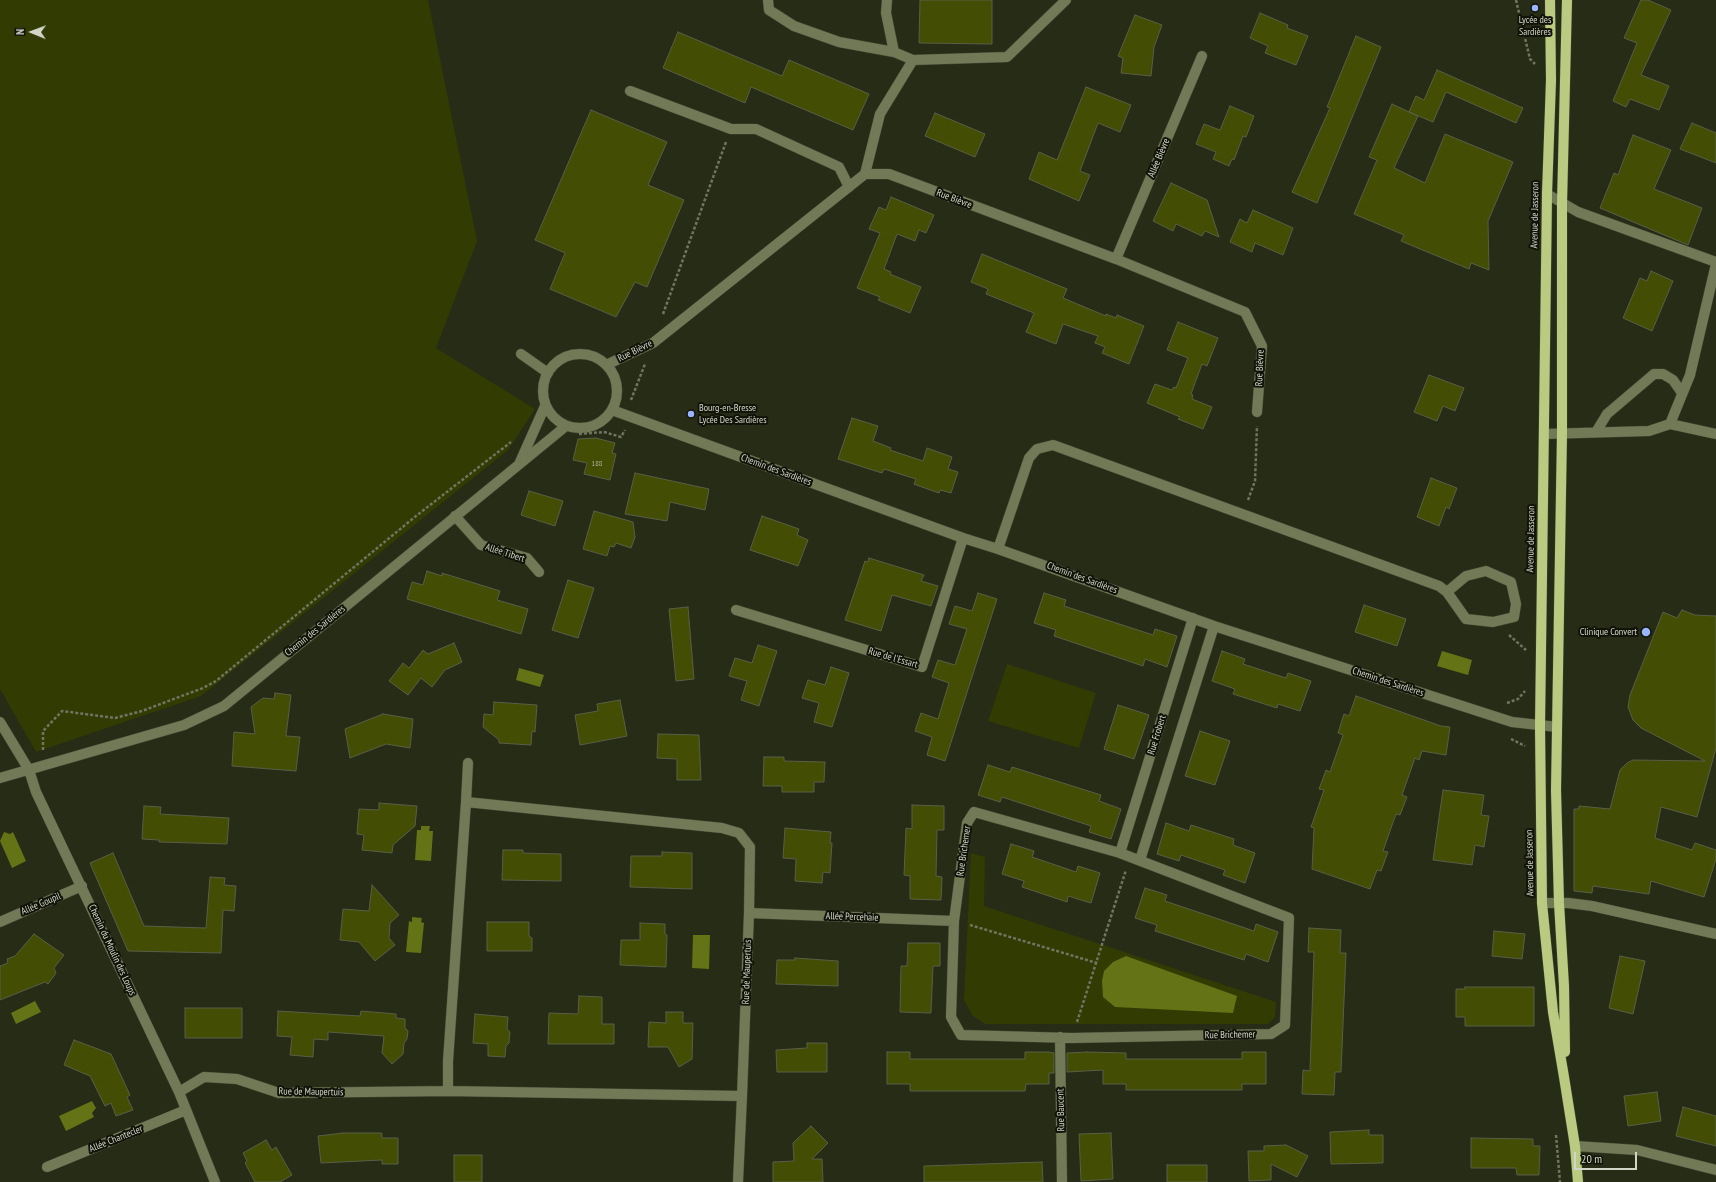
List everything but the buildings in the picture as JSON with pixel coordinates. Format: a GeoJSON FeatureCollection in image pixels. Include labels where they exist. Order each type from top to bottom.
{"type":"FeatureCollection","features":[{"type":"Feature","properties":{"kind":"main road","name":"Avenue de Jasseron"},"geometry":{"type":"LineString","coordinates":[[1550,0],[1551,80],[1547,194],[1540,726],[1542,903],[1553,1012],[1564,1077],[1578,1182]]}},
{"type":"Feature","properties":{"kind":"main road","name":"Avenue de Jasseron"},"geometry":{"type":"LineString","coordinates":[[1564,1077],[1564,986],[1559,903],[1556,790],[1562,433],[1562,204],[1567,0]]}},
{"type":"Feature","properties":{"kind":"street"},"geometry":{"type":"LineString","coordinates":[[768,0],[768,10],[794,26],[839,42],[894,52],[913,60],[1007,57],[1066,0]]}},
{"type":"Feature","properties":{"kind":"street"},"geometry":{"type":"LineString","coordinates":[[887,0],[886,13],[894,52]]}},
{"type":"Feature","properties":{"kind":"street","name":"Allée Bièvre"},"geometry":{"type":"LineString","coordinates":[[1116,259],[1202,56]]}},
{"type":"Feature","properties":{"kind":"street"},"geometry":{"type":"LineString","coordinates":[[865,174],[880,114],[913,60]]}},
{"type":"Feature","properties":{"kind":"street"},"geometry":{"type":"LineString","coordinates":[[630,91],[731,129],[756,129],[839,167],[849,187]]}},
{"type":"Feature","properties":{"kind":"street","name":"Rue Bièvre"},"geometry":{"type":"LineString","coordinates":[[606,364],[653,343],[865,174],[889,174],[1116,259],[1245,312],[1262,346],[1257,412]]}},
{"type":"Feature","properties":{"kind":"street"},"geometry":{"type":"LineString","coordinates":[[1547,194],[1578,212],[1716,263],[1690,375],[1670,424]]}},
{"type":"Feature","properties":{"kind":"street"},"geometry":{"type":"LineString","coordinates":[[521,354],[548,373]]}},
{"type":"Feature","properties":{"kind":"street"},"geometry":{"type":"LineString","coordinates":[[579,354],[590,355],[606,364],[615,380],[617,387],[612,410],[606,417],[592,426],[582,428],[566,426],[553,417],[546,406],[544,399],[544,381],[553,365],[563,358],[579,354]]}},
{"type":"Feature","properties":{"kind":"street"},"geometry":{"type":"LineString","coordinates":[[1596,432],[1606,414],[1654,374],[1663,374],[1673,380],[1682,393]]}},
{"type":"Feature","properties":{"kind":"street"},"geometry":{"type":"LineString","coordinates":[[519,464],[546,406]]}},
{"type":"Feature","properties":{"kind":"street","name":"Chemin des Sardières"},"geometry":{"type":"LineString","coordinates":[[612,410],[962,538],[998,549],[1214,626],[1506,720],[1540,726],[1557,727]]}},
{"type":"Feature","properties":{"kind":"street"},"geometry":{"type":"LineString","coordinates":[[1545,434],[1649,431],[1670,424],[1716,434]]}},
{"type":"Feature","properties":{"kind":"street","name":"Chemin des Sardières"},"geometry":{"type":"LineString","coordinates":[[0,778],[184,725],[224,706],[566,426]]}},
{"type":"Feature","properties":{"kind":"street"},"geometry":{"type":"LineString","coordinates":[[998,549],[1029,458],[1037,449],[1053,445],[1439,586],[1447,592],[1466,619],[1493,622],[1514,617],[1516,604],[1511,582],[1486,571],[1466,576],[1447,592]]}},
{"type":"Feature","properties":{"kind":"street","name":"Allée Tibert"},"geometry":{"type":"LineString","coordinates":[[455,516],[481,545],[527,558],[539,572]]}},
{"type":"Feature","properties":{"kind":"street","name":"Rue de l'Essart"},"geometry":{"type":"LineString","coordinates":[[736,610],[922,667],[962,538]]}},
{"type":"Feature","properties":{"kind":"street","name":"Rue Frobert"},"geometry":{"type":"LineString","coordinates":[[1125,855],[1193,618]]}},
{"type":"Feature","properties":{"kind":"street"},"geometry":{"type":"LineString","coordinates":[[1140,860],[1214,626]]}},
{"type":"Feature","properties":{"kind":"street","name":"Chemin du Moulin des Loups"},"geometry":{"type":"LineString","coordinates":[[0,722],[29,770],[36,792],[179,1092],[215,1182]]}},
{"type":"Feature","properties":{"kind":"street"},"geometry":{"type":"LineString","coordinates":[[448,1091],[448,1061],[468,764]]}},
{"type":"Feature","properties":{"kind":"street","name":"Rue de Maupertuis"},"geometry":{"type":"LineString","coordinates":[[179,1092],[204,1078],[237,1079],[280,1093],[448,1091],[742,1096],[750,847],[739,833],[722,828],[466,802]]}},
{"type":"Feature","properties":{"kind":"street","name":"Rue Brichemer"},"geometry":{"type":"LineString","coordinates":[[974,812],[1125,855],[1289,918],[1285,1025],[1271,1034],[1072,1038],[960,1035],[951,1017],[954,920],[967,824],[974,812]]}},
{"type":"Feature","properties":{"kind":"street","name":"Allée Goupil"},"geometry":{"type":"LineString","coordinates":[[0,922],[82,886]]}},
{"type":"Feature","properties":{"kind":"street"},"geometry":{"type":"LineString","coordinates":[[1542,903],[1592,906],[1716,934]]}},
{"type":"Feature","properties":{"kind":"street","name":"Allée Percehaie"},"geometry":{"type":"LineString","coordinates":[[749,913],[954,920]]}},
{"type":"Feature","properties":{"kind":"street","name":"Rue Baucent"},"geometry":{"type":"LineString","coordinates":[[1060,1037],[1062,1182]]}},
{"type":"Feature","properties":{"kind":"street"},"geometry":{"type":"LineString","coordinates":[[738,1182],[742,1096]]}},
{"type":"Feature","properties":{"kind":"street","name":"Allée Chantecler"},"geometry":{"type":"LineString","coordinates":[[47,1167],[186,1110]]}},
{"type":"Feature","properties":{"kind":"street"},"geometry":{"type":"LineString","coordinates":[[1574,1146],[1638,1150],[1716,1170]]}},
{"type":"Feature","properties":{"kind":"path"},"geometry":{"type":"LineString","coordinates":[[574,435],[604,432],[621,437],[653,343],[731,129]]}},
{"type":"Feature","properties":{"kind":"path"},"geometry":{"type":"LineString","coordinates":[[1243,514],[1255,481],[1257,412]]}},
{"type":"Feature","properties":{"kind":"path"},"geometry":{"type":"LineString","coordinates":[[43,766],[43,730],[62,711],[115,718],[142,711],[204,688],[216,681],[271,637],[473,471],[520,435],[531,438]]}},
{"type":"Feature","properties":{"kind":"path"},"geometry":{"type":"LineString","coordinates":[[1072,1038],[1097,963],[1125,855]]}},
{"type":"Feature","properties":{"kind":"path"},"geometry":{"type":"LineString","coordinates":[[954,920],[1097,963]]}},
{"type":"Feature","properties":{"kind":"shaded area"},"geometry":{"type":"Polygon","coordinates":[[[0,0],[428,0],[477,241],[436,348],[535,409],[508,450],[201,696],[36,752],[0,689],[0,0]]]}},
{"type":"Feature","properties":{"kind":"shaded area"},"geometry":{"type":"Polygon","coordinates":[[[1442,651],[1472,660],[1468,675],[1437,666],[1442,651]]]}},
{"type":"Feature","properties":{"kind":"shaded area"},"geometry":{"type":"Polygon","coordinates":[[[1007,664],[1096,693],[1079,748],[988,721],[1007,664]]]}},
{"type":"Feature","properties":{"kind":"shaded area"},"geometry":{"type":"Polygon","coordinates":[[[519,668],[544,675],[540,687],[516,680],[519,668]]]}},
{"type":"Feature","properties":{"kind":"shaded area"},"geometry":{"type":"Polygon","coordinates":[[[421,826],[430,826],[429,831],[433,831],[431,861],[415,860],[417,830],[421,830],[421,826]]]}},
{"type":"Feature","properties":{"kind":"shaded area"},"geometry":{"type":"Polygon","coordinates":[[[4,832],[10,834],[13,832],[26,861],[12,868],[0,841],[4,832]]]}},
{"type":"Feature","properties":{"kind":"shaded area"},"geometry":{"type":"Polygon","coordinates":[[[971,853],[985,857],[984,906],[1276,1002],[1275,1017],[1268,1024],[985,1024],[972,1015],[964,1000],[971,853]]]}},
{"type":"Feature","properties":{"kind":"shaded area"},"geometry":{"type":"Polygon","coordinates":[[[412,917],[422,918],[421,922],[424,923],[421,953],[406,952],[409,921],[412,922],[412,917]]]}},
{"type":"Feature","properties":{"kind":"shaded area"},"geometry":{"type":"Polygon","coordinates":[[[693,935],[710,935],[709,969],[692,968],[693,935]]]}},
{"type":"Feature","properties":{"kind":"shaded area"},"geometry":{"type":"Polygon","coordinates":[[[1126,956],[1237,996],[1233,1013],[1115,1007],[1103,997],[1102,981],[1104,971],[1113,962],[1126,956]]]}},
{"type":"Feature","properties":{"kind":"shaded area"},"geometry":{"type":"Polygon","coordinates":[[[35,1001],[41,1012],[16,1024],[11,1013],[35,1001]]]}},
{"type":"Feature","properties":{"kind":"shaded area"},"geometry":{"type":"Polygon","coordinates":[[[92,1101],[96,1108],[92,1113],[94,1117],[66,1131],[59,1116],[92,1101]]]}},
{"type":"Feature","properties":{"kind":"place","name":"Lycée des Sardières"},"geometry":{"type":"Point","coordinates":[1535,8]}},
{"type":"Feature","properties":{"kind":"place","name":"Bourg-en-Bresse Lycée Des Sardières"},"geometry":{"type":"Point","coordinates":[691,414]}},
{"type":"Feature","properties":{"kind":"place","name":"Clinique Convert"},"geometry":{"type":"Point","coordinates":[1646,632]}}]}
